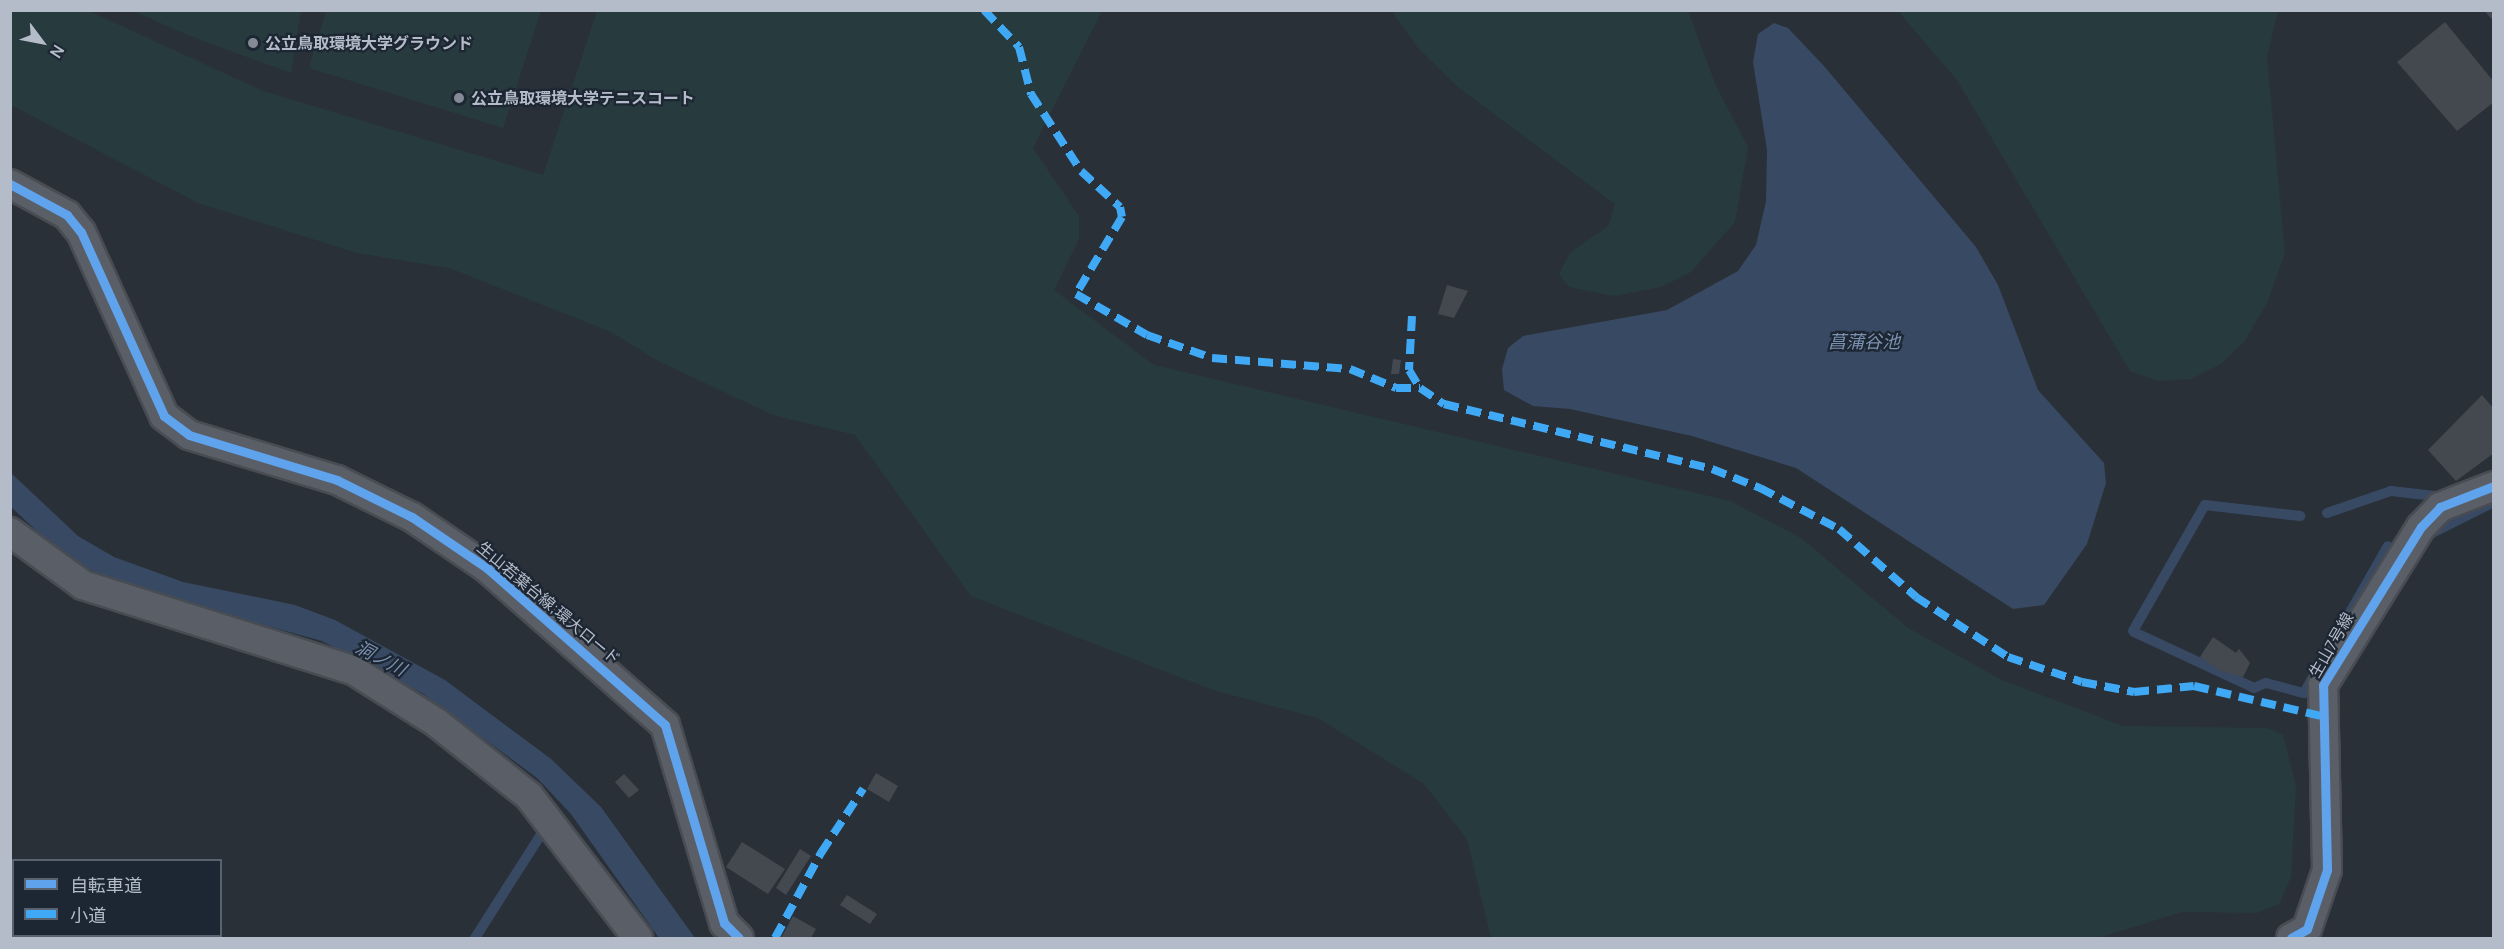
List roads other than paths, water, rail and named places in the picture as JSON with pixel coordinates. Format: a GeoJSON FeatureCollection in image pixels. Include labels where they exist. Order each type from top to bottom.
{"type":"FeatureCollection","features":[{"type":"Feature","properties":{"kind":"street","name":"生山若葉台線;環大ロード"},"geometry":{"type":"LineString","coordinates":[[10,184],[67,215],[81,232],[164,416],[189,435],[337,480],[412,517],[504,582],[665,725],[724,923],[739,939]]}},
{"type":"Feature","properties":{"kind":"street","name":"生山7号線"},"geometry":{"type":"LineString","coordinates":[[2291,939],[2307,930],[2327,870],[2323,685],[2421,527],[2440,507],[2493,486]]}},
{"type":"Feature","properties":{"kind":"street"},"geometry":{"type":"LineString","coordinates":[[10,532],[83,585],[353,670],[437,723],[529,796],[638,939]]}},
{"type":"Feature","properties":{"kind":"water","name":"菖蒲谷池"},"geometry":{"type":"Polygon","coordinates":[[[1774,23],[1788,28],[1824,66],[1976,247],[1998,285],[2038,390],[2104,463],[2106,483],[2087,544],[2044,605],[2013,609],[1796,468],[1692,436],[1570,409],[1533,406],[1504,390],[1502,369],[1508,348],[1523,336],[1667,310],[1738,271],[1756,245],[1766,201],[1767,150],[1753,62],[1758,34],[1774,23]]]}},
{"type":"Feature","properties":{"kind":"water","name":"洞ノ川"},"geometry":{"type":"Polygon","coordinates":[[[10,472],[78,536],[114,557],[183,582],[295,605],[335,620],[445,680],[551,759],[601,807],[695,938],[659,938],[571,814],[537,778],[422,693],[322,641],[151,594],[91,570],[54,547],[11,507],[10,472]]]}},
{"type":"Feature","properties":{"kind":"waterway"},"geometry":{"type":"LineString","coordinates":[[2327,513],[2391,491],[2435,496]]}},
{"type":"Feature","properties":{"kind":"waterway"},"geometry":{"type":"LineString","coordinates":[[2432,533],[2494,502]]}},
{"type":"Feature","properties":{"kind":"waterway"},"geometry":{"type":"LineString","coordinates":[[2133,631],[2205,505],[2300,516]]}},
{"type":"Feature","properties":{"kind":"waterway"},"geometry":{"type":"LineString","coordinates":[[2134,632],[2254,688],[2266,683],[2304,693],[2388,546]]}},
{"type":"Feature","properties":{"kind":"waterway"},"geometry":{"type":"LineString","coordinates":[[475,938],[542,833]]}},
{"type":"Feature","properties":{"kind":"place","name":"公立鳥取環境大学グラウンド"},"geometry":{"type":"Point","coordinates":[253,43]}},
{"type":"Feature","properties":{"kind":"place","name":"公立鳥取環境大学テニスコート"},"geometry":{"type":"Point","coordinates":[459,98]}}]}
